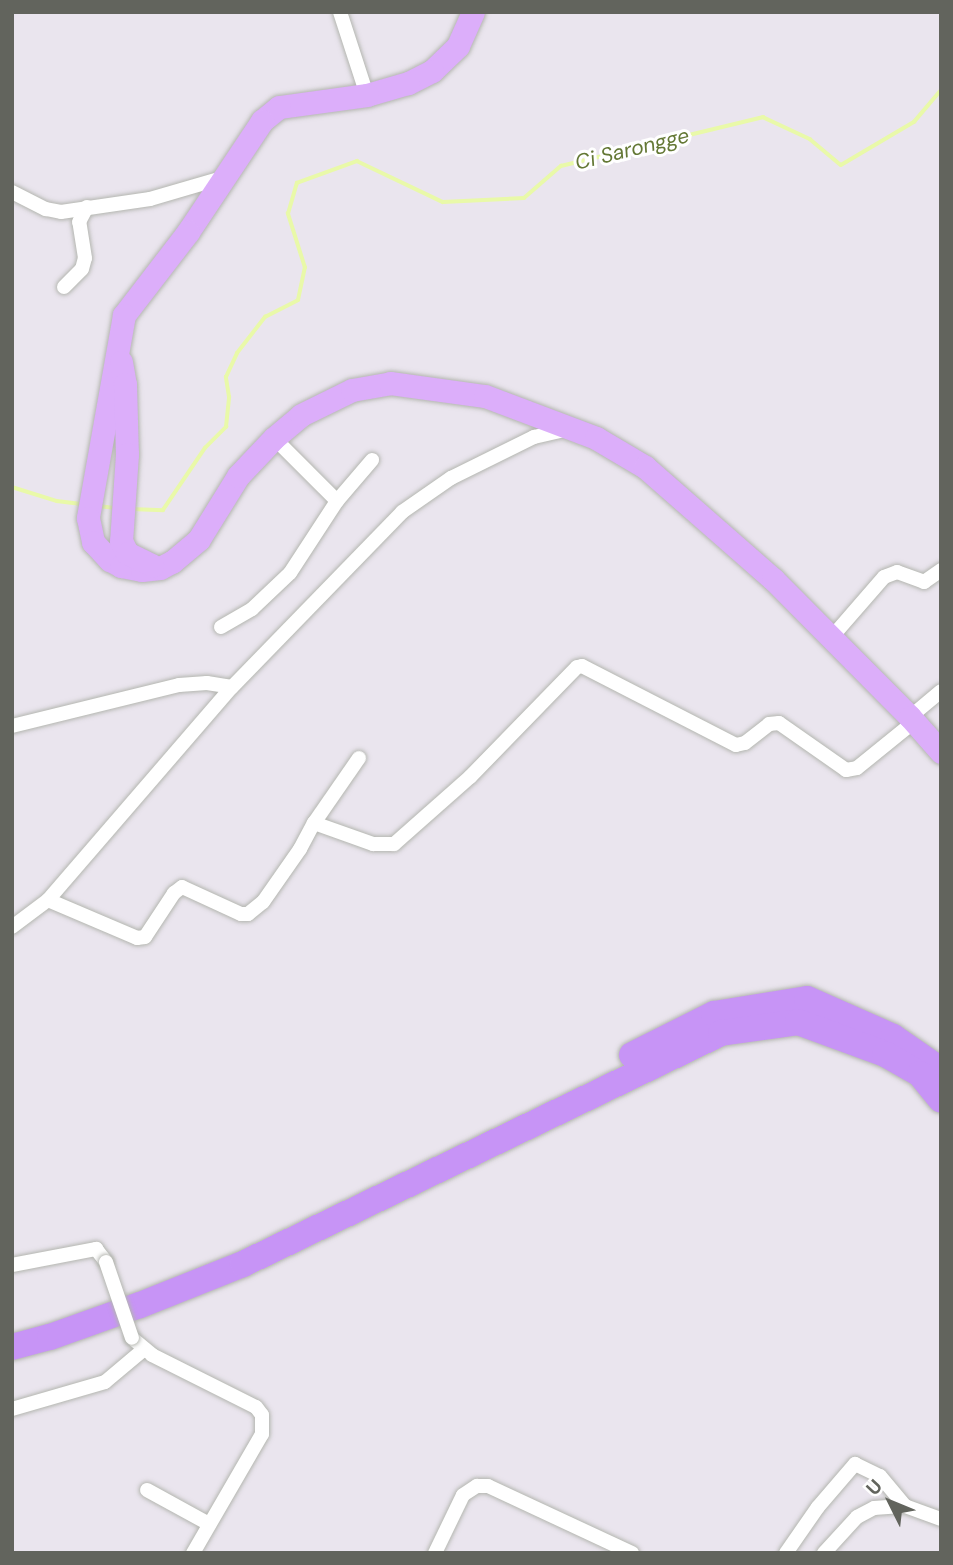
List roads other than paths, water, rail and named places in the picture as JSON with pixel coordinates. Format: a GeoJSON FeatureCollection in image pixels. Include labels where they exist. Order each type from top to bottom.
{"type":"FeatureCollection","features":[{"type":"Feature","properties":{"kind":"highway"},"geometry":{"type":"LineString","coordinates":[[12,1332],[137,1293],[237,1250],[714,1014],[807,999],[893,1037],[941,1070]]}},
{"type":"Feature","properties":{"kind":"highway"},"geometry":{"type":"LineString","coordinates":[[12,1347],[50,1337],[140,1305],[243,1264],[721,1033],[798,1022],[885,1054],[920,1074],[941,1100]]}},
{"type":"Feature","properties":{"kind":"main road"},"geometry":{"type":"LineString","coordinates":[[473,12],[467,31],[445,61],[408,83],[366,95],[279,107],[261,121],[227,177],[124,315],[90,505],[88,530],[93,542],[110,560],[142,570],[160,568],[199,539],[238,476],[274,438],[301,415],[333,398],[371,385],[390,383],[485,396],[612,445],[645,467],[773,579],[792,602],[939,746]]}},
{"type":"Feature","properties":{"kind":"main road"},"geometry":{"type":"LineString","coordinates":[[116,353],[124,368],[127,454],[121,541],[128,553],[160,568]]}},
{"type":"Feature","properties":{"kind":"street"},"geometry":{"type":"LineString","coordinates":[[340,12],[366,95]]}},
{"type":"Feature","properties":{"kind":"street"},"geometry":{"type":"LineString","coordinates":[[12,192],[54,210],[150,200],[227,177]]}},
{"type":"Feature","properties":{"kind":"street"},"geometry":{"type":"LineString","coordinates":[[64,287],[82,269],[85,258],[79,222],[87,207]]}},
{"type":"Feature","properties":{"kind":"street"},"geometry":{"type":"LineString","coordinates":[[12,926],[48,900],[232,687],[402,512],[451,478],[534,437],[571,428]]}},
{"type":"Feature","properties":{"kind":"street"},"geometry":{"type":"LineString","coordinates":[[274,438],[337,501]]}},
{"type":"Feature","properties":{"kind":"street"},"geometry":{"type":"LineString","coordinates":[[221,627],[252,609],[273,592],[304,554],[337,501],[372,460]]}},
{"type":"Feature","properties":{"kind":"street"},"geometry":{"type":"LineString","coordinates":[[831,638],[884,577],[897,572],[924,582],[941,570]]}},
{"type":"Feature","properties":{"kind":"street"},"geometry":{"type":"LineString","coordinates":[[314,823],[373,844],[394,844],[470,777],[569,671],[577,667],[582,666],[736,746],[745,743],[769,724],[779,723],[845,770],[857,768],[941,691]]}},
{"type":"Feature","properties":{"kind":"street"},"geometry":{"type":"LineString","coordinates":[[12,726],[178,685],[207,683],[232,687]]}},
{"type":"Feature","properties":{"kind":"street"},"geometry":{"type":"LineString","coordinates":[[48,900],[137,938],[145,937],[174,893],[183,887],[241,914],[248,914],[270,891],[300,849],[314,823],[359,758]]}},
{"type":"Feature","properties":{"kind":"street"},"geometry":{"type":"LineString","coordinates":[[12,1265],[96,1249],[106,1262],[132,1338],[143,1350],[256,1407],[262,1415],[262,1434],[193,1553]]}},
{"type":"Feature","properties":{"kind":"street"},"geometry":{"type":"LineString","coordinates":[[12,1409],[104,1382],[143,1350]]}},
{"type":"Feature","properties":{"kind":"street"},"geometry":{"type":"LineString","coordinates":[[786,1553],[818,1507],[855,1464],[880,1476],[905,1506]]}},
{"type":"Feature","properties":{"kind":"street"},"geometry":{"type":"LineString","coordinates":[[435,1553],[463,1495],[477,1486],[488,1486],[632,1553]]}},
{"type":"Feature","properties":{"kind":"street"},"geometry":{"type":"LineString","coordinates":[[146,1490],[209,1524]]}},
{"type":"Feature","properties":{"kind":"street"},"geometry":{"type":"LineString","coordinates":[[824,1553],[857,1517],[874,1508],[905,1506],[941,1519]]}},
{"type":"Feature","properties":{"kind":"waterway","name":"Ci Sarongge"},"geometry":{"type":"LineString","coordinates":[[131,509],[163,510],[205,448],[226,427],[229,397],[226,377],[237,353],[265,317],[298,300],[305,268],[288,214],[297,183],[357,161],[443,202],[524,198],[561,166],[763,117],[810,139],[841,165],[914,122],[941,90]]}},
{"type":"Feature","properties":{"kind":"waterway","name":"Ci Sarongge"},"geometry":{"type":"LineString","coordinates":[[12,487],[57,501],[81,504]]}},
{"type":"Feature","properties":{"kind":"waterway","name":"Ci Sarongge"},"geometry":{"type":"LineString","coordinates":[[99,506],[116,508]]}}]}
